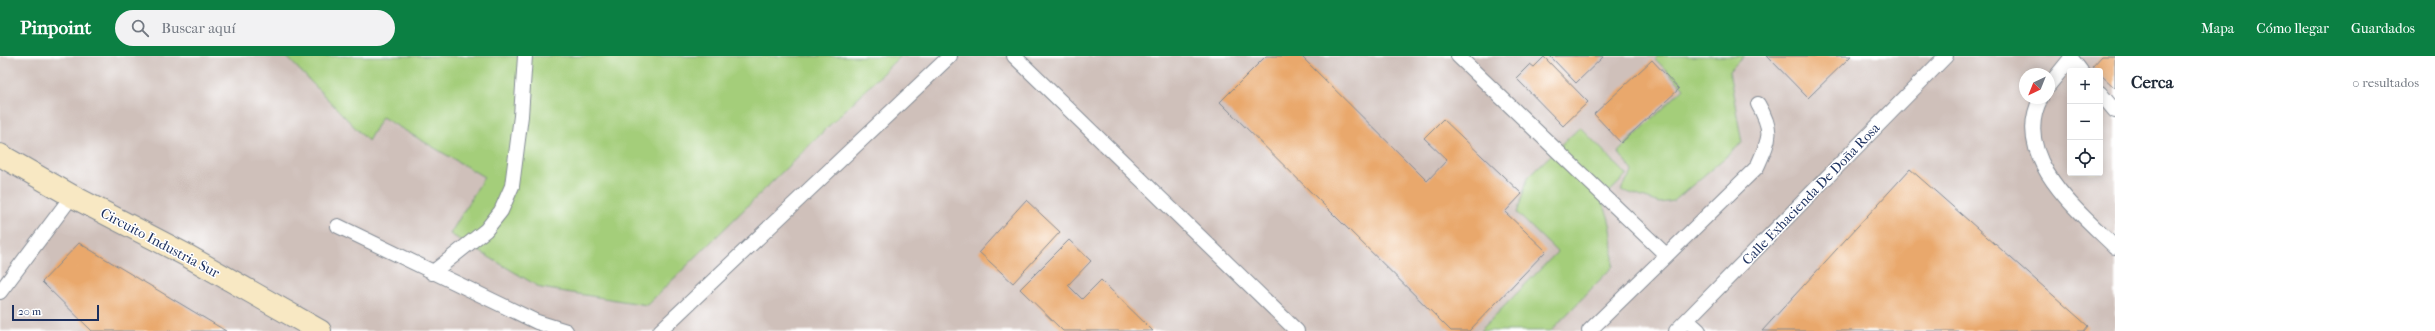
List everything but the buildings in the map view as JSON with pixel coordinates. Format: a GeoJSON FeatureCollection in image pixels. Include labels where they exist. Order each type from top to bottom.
{"type":"FeatureCollection","features":[{"type":"Feature","properties":{"kind":"main road","name":"Circuito Industria Sur"},"geometry":{"type":"LineString","coordinates":[[0,155],[72,196],[173,248],[320,331]]}},
{"type":"Feature","properties":{"kind":"lane"},"geometry":{"type":"LineString","coordinates":[[432,273],[486,230],[501,211],[512,186],[521,116],[525,56]]}},
{"type":"Feature","properties":{"kind":"lane"},"geometry":{"type":"LineString","coordinates":[[660,331],[950,56]]}},
{"type":"Feature","properties":{"kind":"lane"},"geometry":{"type":"LineString","coordinates":[[1014,56],[1297,331]]}},
{"type":"Feature","properties":{"kind":"lane"},"geometry":{"type":"LineString","coordinates":[[1458,56],[1665,254]]}},
{"type":"Feature","properties":{"kind":"lane","name":"Calle Exhacienda De Doña Rosa"},"geometry":{"type":"LineString","coordinates":[[1676,331],[1946,56]]}},
{"type":"Feature","properties":{"kind":"lane"},"geometry":{"type":"LineString","coordinates":[[2055,78],[2072,57],[2080,68]]}},
{"type":"Feature","properties":{"kind":"lane"},"geometry":{"type":"LineString","coordinates":[[2103,97],[2115,111]]}},
{"type":"Feature","properties":{"kind":"lane"},"geometry":{"type":"LineString","coordinates":[[1589,331],[1665,254],[1757,167],[1768,142],[1768,123],[1758,104]]}},
{"type":"Feature","properties":{"kind":"lane"},"geometry":{"type":"LineString","coordinates":[[2038,104],[2033,128],[2036,147],[2044,169],[2067,200],[2115,247]]}},
{"type":"Feature","properties":{"kind":"lane"},"geometry":{"type":"LineString","coordinates":[[0,292],[72,196]]}},
{"type":"Feature","properties":{"kind":"lane"},"geometry":{"type":"LineString","coordinates":[[338,226],[432,273],[537,322],[566,331]]}},
{"type":"Feature","properties":{"kind":"lane"},"geometry":{"type":"LineString","coordinates":[[1687,320],[1699,331]]}},
{"type":"Feature","properties":{"kind":"shaded area"},"geometry":{"type":"Polygon","coordinates":[[[0,56],[2115,56],[2115,331],[0,331],[0,56]]]}},
{"type":"Feature","properties":{"kind":"green space"},"geometry":{"type":"Polygon","coordinates":[[[286,56],[900,56],[647,305],[541,288],[450,234],[484,177],[382,117],[368,141],[286,56]]]}},
{"type":"Feature","properties":{"kind":"green space"},"geometry":{"type":"Polygon","coordinates":[[[1658,56],[1744,56],[1729,71],[1742,143],[1674,201],[1660,203],[1621,190],[1633,171],[1618,152],[1684,88],[1655,59],[1658,56]]]}},
{"type":"Feature","properties":{"kind":"green space"},"geometry":{"type":"Polygon","coordinates":[[[1580,127],[1627,175],[1601,200],[1610,224],[1613,266],[1551,331],[1480,331],[1557,252],[1517,213],[1528,177],[1580,127]]]}}]}
